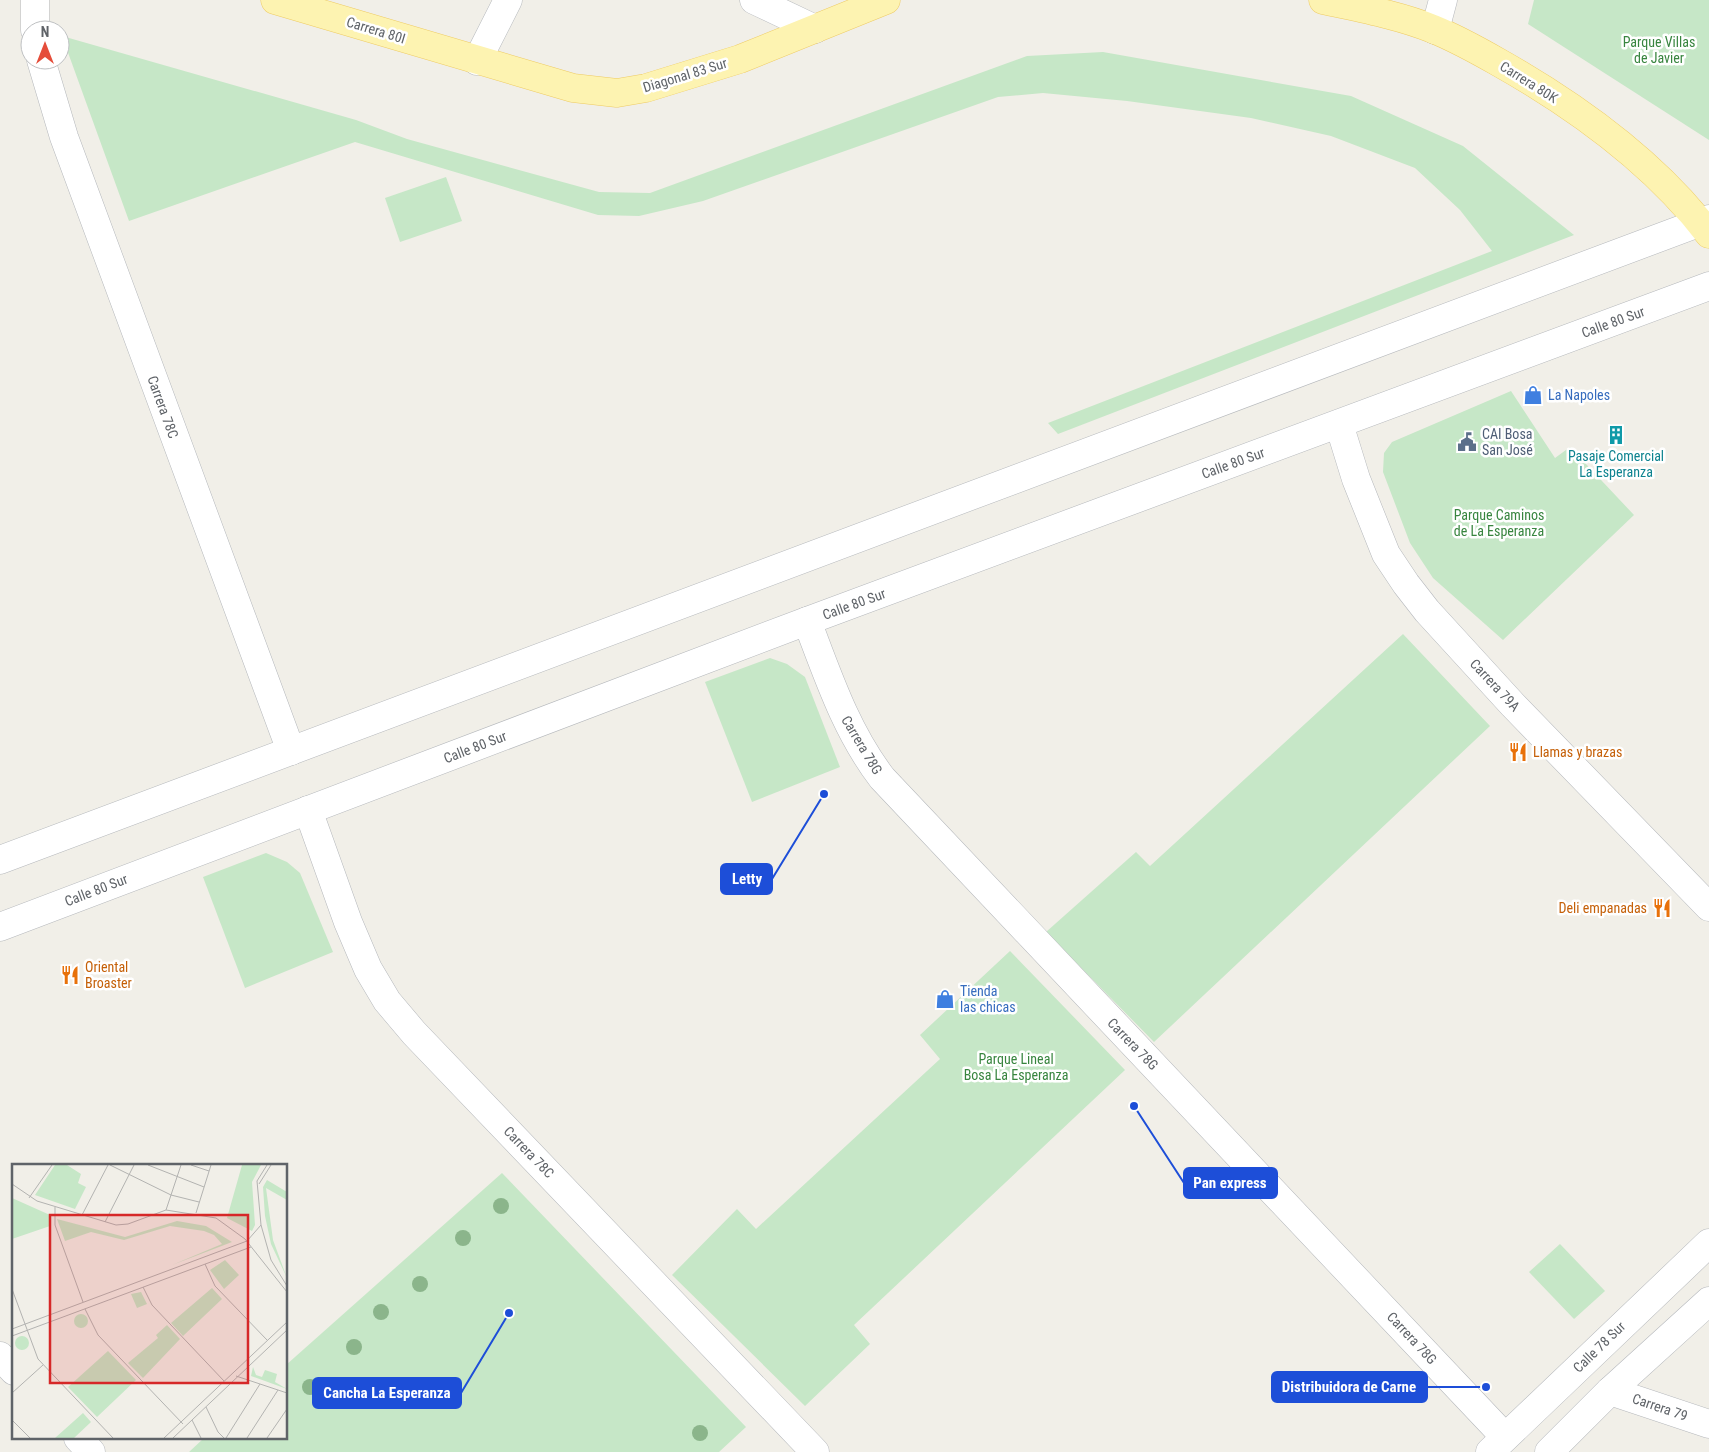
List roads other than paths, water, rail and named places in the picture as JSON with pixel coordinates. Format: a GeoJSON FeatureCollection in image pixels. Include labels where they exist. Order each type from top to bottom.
{"type":"FeatureCollection","features":[{"type":"Feature","properties":{"kind":"main road","name":"Carrera 80I"},"geometry":{"type":"LineString","coordinates":[[278,0],[477,61]]}},
{"type":"Feature","properties":{"kind":"main road","name":"Diagonal 83 Sur"},"geometry":{"type":"LineString","coordinates":[[477,61],[573,88],[617,93],[675,80],[740,59],[886,0]]}},
{"type":"Feature","properties":{"kind":"main road","name":"Carrera 80K"},"geometry":{"type":"LineString","coordinates":[[1323,0],[1410,21],[1435,30],[1506,67],[1580,114],[1648,169],[1706,225]]}},
{"type":"Feature","properties":{"kind":"street"},"geometry":{"type":"LineString","coordinates":[[35,0],[35,20]]}},
{"type":"Feature","properties":{"kind":"street"},"geometry":{"type":"LineString","coordinates":[[477,61],[508,0]]}},
{"type":"Feature","properties":{"kind":"street"},"geometry":{"type":"LineString","coordinates":[[754,0],[815,29]]}},
{"type":"Feature","properties":{"kind":"street"},"geometry":{"type":"LineString","coordinates":[[1435,30],[1442,0]]}},
{"type":"Feature","properties":{"kind":"street","name":"Carrera 78C"},"geometry":{"type":"LineString","coordinates":[[44,70],[64,137],[291,751]]}},
{"type":"Feature","properties":{"kind":"street"},"geometry":{"type":"LineString","coordinates":[[0,860],[1706,225]]}},
{"type":"Feature","properties":{"kind":"street","name":"Calle 80 Sur"},"geometry":{"type":"LineString","coordinates":[[0,927],[807,621],[1709,286]]}},
{"type":"Feature","properties":{"kind":"street","name":"Carrera 79A"},"geometry":{"type":"LineString","coordinates":[[1339,424],[1356,479],[1383,546],[1406,584],[1427,610],[1513,704],[1709,908]]}},
{"type":"Feature","properties":{"kind":"street","name":"Carrera 78G"},"geometry":{"type":"LineString","coordinates":[[807,621],[847,723],[882,778],[1498,1445]]}},
{"type":"Feature","properties":{"kind":"street","name":"Carrera 78C"},"geometry":{"type":"LineString","coordinates":[[308,810],[358,948],[387,1001],[414,1033],[815,1452]]}},
{"type":"Feature","properties":{"kind":"street","name":"Calle 78 Sur"},"geometry":{"type":"LineString","coordinates":[[1498,1445],[1709,1243]]}},
{"type":"Feature","properties":{"kind":"street"},"geometry":{"type":"LineString","coordinates":[[1549,1452],[1610,1390],[1709,1301]]}},
{"type":"Feature","properties":{"kind":"street"},"geometry":{"type":"LineString","coordinates":[[0,1356],[12,1369]]}},
{"type":"Feature","properties":{"kind":"street","name":"Carrera 79"},"geometry":{"type":"LineString","coordinates":[[1610,1390],[1709,1424]]}},
{"type":"Feature","properties":{"kind":"street"},"geometry":{"type":"LineString","coordinates":[[80,1440],[91,1452]]}},
{"type":"Feature","properties":{"kind":"place","name":"La Napoles"},"geometry":{"type":"Point","coordinates":[1533,395]}},
{"type":"Feature","properties":{"kind":"place","name":"Pasaje Comercial La Esperanza"},"geometry":{"type":"Point","coordinates":[1616,435]}},
{"type":"Feature","properties":{"kind":"place","name":"CAI Bosa San José"},"geometry":{"type":"Point","coordinates":[1467,442]}},
{"type":"Feature","properties":{"kind":"place","name":"Llamas y brazas"},"geometry":{"type":"Point","coordinates":[1518,752]}},
{"type":"Feature","properties":{"kind":"place","name":"Letty"},"geometry":{"type":"Point","coordinates":[824,794]}},
{"type":"Feature","properties":{"kind":"place","name":"Deli empanadas"},"geometry":{"type":"Point","coordinates":[1662,908]}},
{"type":"Feature","properties":{"kind":"place","name":"Oriental Broaster"},"geometry":{"type":"Point","coordinates":[70,975]}},
{"type":"Feature","properties":{"kind":"place","name":"Tienda las chicas"},"geometry":{"type":"Point","coordinates":[945,999]}},
{"type":"Feature","properties":{"kind":"place","name":"Pan express"},"geometry":{"type":"Point","coordinates":[1134,1106]}},
{"type":"Feature","properties":{"kind":"place","name":"Cancha La Esperanza"},"geometry":{"type":"Point","coordinates":[509,1313]}},
{"type":"Feature","properties":{"kind":"place","name":"Distribuidora de Carne"},"geometry":{"type":"Point","coordinates":[1486,1387]}},
{"type":"Feature","properties":{"kind":"park label","name":"Parque Villas de Javier"},"geometry":{"type":"Point","coordinates":[1659,50]}},
{"type":"Feature","properties":{"kind":"park label","name":"Parque Caminos de La Esperanza"},"geometry":{"type":"Point","coordinates":[1499,524]}},
{"type":"Feature","properties":{"kind":"park label","name":"Parque Lineal Bosa La Esperanza"},"geometry":{"type":"Point","coordinates":[1016,1068]}}]}
